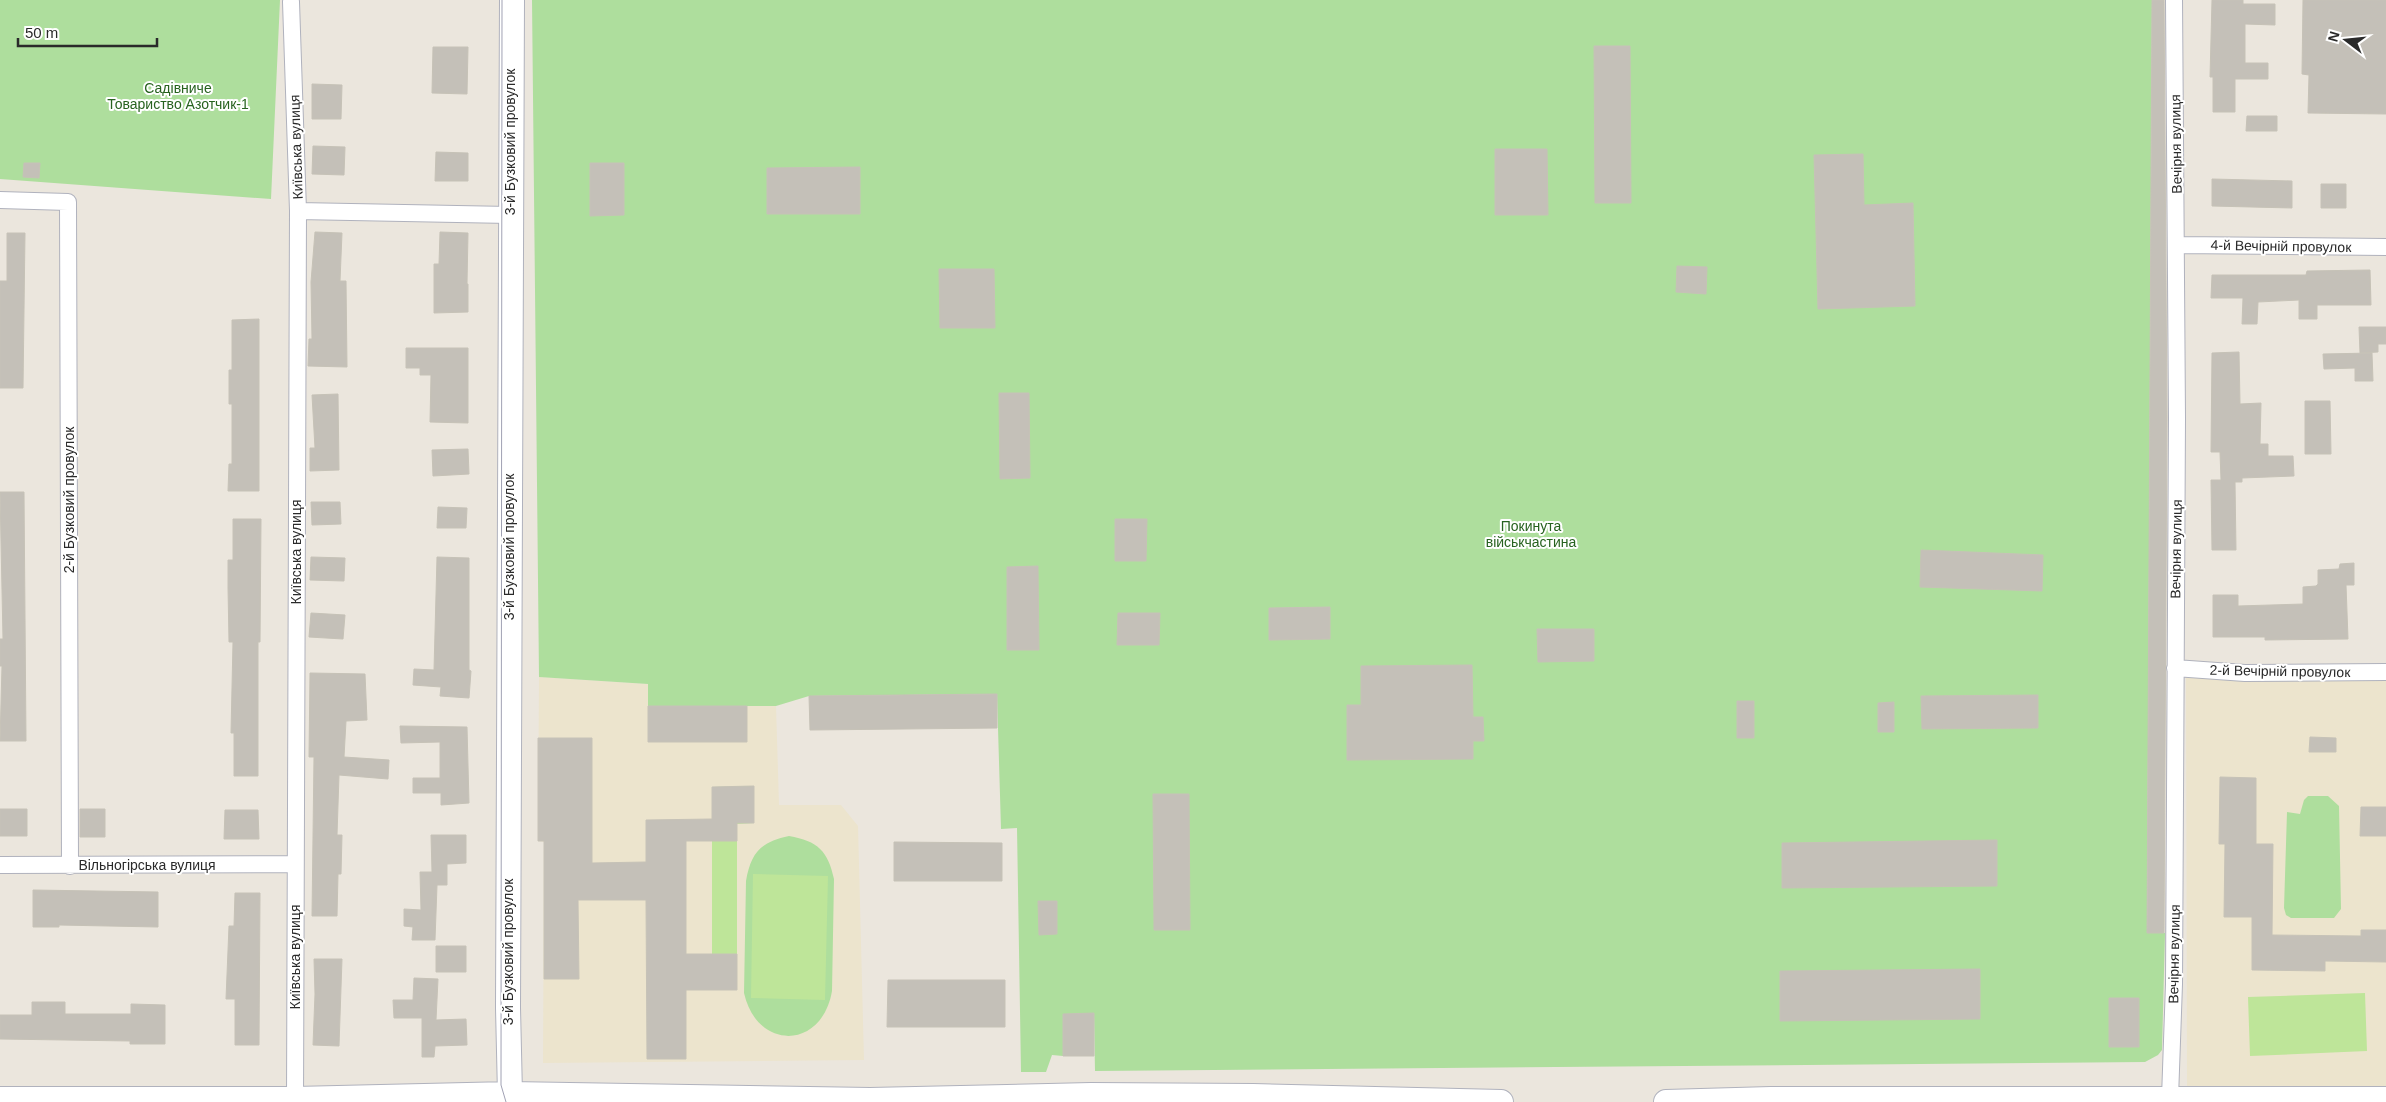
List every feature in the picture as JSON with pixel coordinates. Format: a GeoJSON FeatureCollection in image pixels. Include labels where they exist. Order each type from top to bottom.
{"type":"FeatureCollection","features":[{"type":"Feature","properties":{"kind":"street","name":"3-й Бузковий провулок"},"geometry":{"type":"LineString","coordinates":[[510,1094],[508,1008],[512,0]]}},
{"type":"Feature","properties":{"kind":"street","name":"Вечірня вулиця"},"geometry":{"type":"LineString","coordinates":[[2170,1098],[2174,955],[2176,246],[2174,0]]}},
{"type":"Feature","properties":{"kind":"street","name":"Київська вулиця"},"geometry":{"type":"LineString","coordinates":[[291,2],[298,210],[294,864],[295,1101]]}},
{"type":"Feature","properties":{"kind":"street","name":"2-й Бузковий провулок"},"geometry":{"type":"LineString","coordinates":[[0,200],[68,202],[70,866]]}},
{"type":"Feature","properties":{"kind":"street"},"geometry":{"type":"LineString","coordinates":[[298,210],[510,215]]}},
{"type":"Feature","properties":{"kind":"street","name":"4-й Вечірній провулок"},"geometry":{"type":"LineString","coordinates":[[2176,246],[2386,247]]}},
{"type":"Feature","properties":{"kind":"street","name":"2-й Вечірній провулок"},"geometry":{"type":"LineString","coordinates":[[2175,668],[2245,674],[2386,672]]}},
{"type":"Feature","properties":{"kind":"street","name":"Вільногірська вулиця"},"geometry":{"type":"LineString","coordinates":[[0,865],[294,864]]}},
{"type":"Feature","properties":{"kind":"street"},"geometry":{"type":"LineString","coordinates":[[0,1099],[295,1101],[510,1094],[617,1100],[945,1100],[1103,1095],[1501,1102]]}},
{"type":"Feature","properties":{"kind":"street"},"geometry":{"type":"LineString","coordinates":[[1666,1102],[2386,1098]]}},
{"type":"Feature","properties":{"kind":"shaded area"},"geometry":{"type":"Polygon","coordinates":[[[2186,676],[2386,678],[2386,1086],[2187,1087],[2186,676]]]}},
{"type":"Feature","properties":{"kind":"shaded area"},"geometry":{"type":"Polygon","coordinates":[[[539,677],[648,684],[648,706],[776,706],[779,805],[841,805],[858,826],[864,1060],[543,1063],[544,842],[538,841],[539,677]]]}},
{"type":"Feature","properties":{"kind":"green space","name":"Садівниче Товариство Азотчик-1"},"geometry":{"type":"Polygon","coordinates":[[[0,0],[280,0],[271,199],[0,179],[0,0]]]}},
{"type":"Feature","properties":{"kind":"green space","name":"Покинута військчастина"},"geometry":{"type":"Polygon","coordinates":[[[532,0],[2152,0],[2147,932],[2165,933],[2162,1050],[2158,1055],[2145,1062],[1095,1071],[1094,1014],[1063,1014],[1063,1056],[1052,1055],[1046,1072],[1021,1072],[1017,828],[1001,829],[997,694],[809,696],[776,706],[648,706],[648,684],[539,677],[532,0]]]}},
{"type":"Feature","properties":{"kind":"green space"},"geometry":{"type":"Polygon","coordinates":[[[754,786],[754,823],[737,824],[737,990],[712,990],[712,787],[754,786]]]}},
{"type":"Feature","properties":{"kind":"green space"},"geometry":{"type":"Polygon","coordinates":[[[2308,796],[2328,796],[2339,806],[2341,909],[2334,918],[2291,918],[2286,915],[2284,908],[2287,812],[2300,814],[2304,800],[2308,796]]]}},
{"type":"Feature","properties":{"kind":"green space"},"geometry":{"type":"Polygon","coordinates":[[[789,836],[807,841],[820,849],[829,861],[834,879],[832,991],[826,1010],[816,1024],[803,1033],[789,1036],[775,1033],[762,1025],[751,1012],[744,993],[746,881],[748,871],[754,856],[764,845],[779,838],[789,836]]]}},
{"type":"Feature","properties":{"kind":"green space"},"geometry":{"type":"Polygon","coordinates":[[[753,874],[828,876],[825,1000],[751,998],[753,874]]]}},
{"type":"Feature","properties":{"kind":"green space"},"geometry":{"type":"Polygon","coordinates":[[[2365,993],[2367,1051],[2250,1056],[2248,997],[2365,993]]]}},
{"type":"Feature","properties":{"kind":"building"},"geometry":{"type":"Polygon","coordinates":[[[2152,0],[2164,0],[2167,418],[2164,933],[2147,933],[2152,0]]]}},
{"type":"Feature","properties":{"kind":"building"},"geometry":{"type":"Polygon","coordinates":[[[2212,0],[2243,0],[2243,4],[2275,4],[2275,25],[2245,24],[2245,63],[2268,63],[2268,79],[2235,79],[2235,112],[2213,112],[2213,77],[2210,77],[2212,0]]]}},
{"type":"Feature","properties":{"kind":"building"},"geometry":{"type":"Polygon","coordinates":[[[2303,0],[2386,0],[2386,114],[2308,113],[2309,75],[2302,74],[2303,0]]]}},
{"type":"Feature","properties":{"kind":"building"},"geometry":{"type":"Polygon","coordinates":[[[1594,46],[1630,46],[1631,203],[1595,203],[1594,46]]]}},
{"type":"Feature","properties":{"kind":"building"},"geometry":{"type":"Polygon","coordinates":[[[433,47],[468,47],[467,94],[432,93],[433,47]]]}},
{"type":"Feature","properties":{"kind":"building"},"geometry":{"type":"Polygon","coordinates":[[[312,84],[342,85],[341,119],[312,119],[312,84]]]}},
{"type":"Feature","properties":{"kind":"building"},"geometry":{"type":"Polygon","coordinates":[[[2247,116],[2277,116],[2277,131],[2246,131],[2247,116]]]}},
{"type":"Feature","properties":{"kind":"building"},"geometry":{"type":"Polygon","coordinates":[[[313,146],[345,147],[344,175],[312,174],[313,146]]]}},
{"type":"Feature","properties":{"kind":"building"},"geometry":{"type":"Polygon","coordinates":[[[1495,149],[1547,149],[1548,215],[1495,215],[1495,149]]]}},
{"type":"Feature","properties":{"kind":"building"},"geometry":{"type":"Polygon","coordinates":[[[436,152],[468,153],[468,181],[435,181],[436,152]]]}},
{"type":"Feature","properties":{"kind":"building"},"geometry":{"type":"Polygon","coordinates":[[[1863,154],[1864,205],[1913,203],[1915,306],[1818,309],[1814,155],[1863,154]]]}},
{"type":"Feature","properties":{"kind":"building"},"geometry":{"type":"Polygon","coordinates":[[[24,163],[40,163],[39,178],[23,177],[24,163]]]}},
{"type":"Feature","properties":{"kind":"building"},"geometry":{"type":"Polygon","coordinates":[[[590,163],[624,163],[624,215],[590,216],[590,163]]]}},
{"type":"Feature","properties":{"kind":"building"},"geometry":{"type":"Polygon","coordinates":[[[860,167],[860,214],[767,214],[767,168],[860,167]]]}},
{"type":"Feature","properties":{"kind":"building"},"geometry":{"type":"Polygon","coordinates":[[[2212,179],[2292,181],[2292,208],[2212,206],[2212,179]]]}},
{"type":"Feature","properties":{"kind":"building"},"geometry":{"type":"Polygon","coordinates":[[[2321,184],[2346,184],[2346,208],[2321,208],[2321,184]]]}},
{"type":"Feature","properties":{"kind":"building"},"geometry":{"type":"Polygon","coordinates":[[[315,232],[342,233],[340,281],[346,281],[347,367],[308,366],[309,339],[312,339],[311,282],[315,232]]]}},
{"type":"Feature","properties":{"kind":"building"},"geometry":{"type":"Polygon","coordinates":[[[440,232],[468,233],[468,312],[434,313],[434,264],[439,264],[440,232]]]}},
{"type":"Feature","properties":{"kind":"building"},"geometry":{"type":"Polygon","coordinates":[[[7,233],[25,233],[23,388],[0,388],[0,281],[7,281],[7,233]]]}},
{"type":"Feature","properties":{"kind":"building"},"geometry":{"type":"Polygon","coordinates":[[[1677,266],[1707,267],[1706,294],[1676,292],[1677,266]]]}},
{"type":"Feature","properties":{"kind":"building"},"geometry":{"type":"Polygon","coordinates":[[[939,269],[994,269],[995,328],[940,328],[939,269]]]}},
{"type":"Feature","properties":{"kind":"building"},"geometry":{"type":"Polygon","coordinates":[[[2370,270],[2371,305],[2317,305],[2317,319],[2299,319],[2299,300],[2258,302],[2257,324],[2242,324],[2243,298],[2211,298],[2212,275],[2306,275],[2307,271],[2370,270]]]}},
{"type":"Feature","properties":{"kind":"building"},"geometry":{"type":"Polygon","coordinates":[[[259,319],[259,491],[228,491],[229,464],[232,464],[232,404],[229,404],[229,370],[232,370],[232,320],[259,319]]]}},
{"type":"Feature","properties":{"kind":"building"},"geometry":{"type":"Polygon","coordinates":[[[2359,327],[2386,327],[2386,344],[2378,344],[2378,352],[2360,353],[2359,327]]]}},
{"type":"Feature","properties":{"kind":"building"},"geometry":{"type":"Polygon","coordinates":[[[406,348],[468,348],[468,423],[430,422],[431,375],[420,375],[420,368],[406,368],[406,348]]]}},
{"type":"Feature","properties":{"kind":"building"},"geometry":{"type":"Polygon","coordinates":[[[2239,352],[2240,404],[2261,403],[2260,444],[2268,444],[2268,456],[2293,456],[2294,476],[2242,478],[2242,482],[2235,482],[2236,550],[2212,550],[2211,480],[2221,480],[2220,452],[2211,452],[2212,353],[2239,352]]]}},
{"type":"Feature","properties":{"kind":"building"},"geometry":{"type":"Polygon","coordinates":[[[2372,353],[2373,381],[2355,381],[2355,368],[2324,369],[2323,354],[2372,353]]]}},
{"type":"Feature","properties":{"kind":"building"},"geometry":{"type":"Polygon","coordinates":[[[999,393],[1029,393],[1030,478],[1000,479],[999,393]]]}},
{"type":"Feature","properties":{"kind":"building"},"geometry":{"type":"Polygon","coordinates":[[[338,394],[339,470],[310,471],[310,448],[315,448],[312,395],[338,394]]]}},
{"type":"Feature","properties":{"kind":"building"},"geometry":{"type":"Polygon","coordinates":[[[2305,401],[2330,401],[2331,454],[2305,454],[2305,401]]]}},
{"type":"Feature","properties":{"kind":"building"},"geometry":{"type":"Polygon","coordinates":[[[468,449],[469,474],[433,476],[432,450],[468,449]]]}},
{"type":"Feature","properties":{"kind":"building"},"geometry":{"type":"Polygon","coordinates":[[[0,492],[24,492],[26,741],[0,741],[2,666],[0,666],[0,639],[3,639],[0,492]]]}},
{"type":"Feature","properties":{"kind":"building"},"geometry":{"type":"Polygon","coordinates":[[[311,502],[340,502],[341,524],[312,525],[311,502]]]}},
{"type":"Feature","properties":{"kind":"building"},"geometry":{"type":"Polygon","coordinates":[[[438,507],[467,508],[466,528],[437,528],[438,507]]]}},
{"type":"Feature","properties":{"kind":"building"},"geometry":{"type":"Polygon","coordinates":[[[233,519],[261,519],[260,642],[258,642],[258,776],[234,776],[234,733],[231,733],[233,642],[229,642],[228,587],[228,560],[233,560],[233,519]]]}},
{"type":"Feature","properties":{"kind":"building"},"geometry":{"type":"Polygon","coordinates":[[[1115,519],[1147,519],[1146,561],[1115,561],[1115,519]]]}},
{"type":"Feature","properties":{"kind":"building"},"geometry":{"type":"Polygon","coordinates":[[[1921,550],[2043,555],[2042,591],[1920,587],[1921,550]]]}},
{"type":"Feature","properties":{"kind":"building"},"geometry":{"type":"Polygon","coordinates":[[[311,557],[345,558],[344,581],[310,580],[311,557]]]}},
{"type":"Feature","properties":{"kind":"building"},"geometry":{"type":"Polygon","coordinates":[[[437,557],[469,558],[469,670],[471,671],[469,698],[440,696],[441,687],[413,685],[414,669],[434,670],[437,557]]]}},
{"type":"Feature","properties":{"kind":"building"},"geometry":{"type":"Polygon","coordinates":[[[2354,563],[2354,585],[2346,585],[2348,639],[2265,640],[2265,637],[2213,637],[2213,595],[2238,595],[2238,606],[2303,604],[2303,587],[2316,586],[2318,584],[2318,570],[2339,569],[2340,564],[2354,563]]]}},
{"type":"Feature","properties":{"kind":"building"},"geometry":{"type":"Polygon","coordinates":[[[1038,566],[1039,650],[1007,650],[1007,567],[1038,566]]]}},
{"type":"Feature","properties":{"kind":"building"},"geometry":{"type":"Polygon","coordinates":[[[1330,607],[1330,639],[1269,640],[1269,608],[1330,607]]]}},
{"type":"Feature","properties":{"kind":"building"},"geometry":{"type":"Polygon","coordinates":[[[311,613],[345,615],[343,639],[309,637],[311,613]]]}},
{"type":"Feature","properties":{"kind":"building"},"geometry":{"type":"Polygon","coordinates":[[[1118,613],[1160,613],[1159,645],[1117,645],[1118,613]]]}},
{"type":"Feature","properties":{"kind":"building"},"geometry":{"type":"Polygon","coordinates":[[[1537,629],[1594,629],[1594,661],[1538,662],[1537,629]]]}},
{"type":"Feature","properties":{"kind":"building"},"geometry":{"type":"Polygon","coordinates":[[[1472,665],[1473,717],[1483,717],[1484,741],[1473,741],[1473,759],[1347,760],[1347,705],[1361,705],[1361,666],[1472,665]]]}},
{"type":"Feature","properties":{"kind":"building"},"geometry":{"type":"Polygon","coordinates":[[[310,673],[365,674],[367,720],[346,721],[344,757],[389,760],[388,779],[339,775],[337,835],[342,835],[341,874],[338,874],[337,916],[312,916],[314,757],[309,757],[310,673]]]}},
{"type":"Feature","properties":{"kind":"building"},"geometry":{"type":"Polygon","coordinates":[[[997,694],[997,728],[810,730],[809,696],[997,694]]]}},
{"type":"Feature","properties":{"kind":"building"},"geometry":{"type":"Polygon","coordinates":[[[2038,695],[2038,728],[1922,729],[1921,696],[2038,695]]]}},
{"type":"Feature","properties":{"kind":"building"},"geometry":{"type":"Polygon","coordinates":[[[1737,701],[1754,701],[1754,738],[1737,738],[1737,701]]]}},
{"type":"Feature","properties":{"kind":"building"},"geometry":{"type":"Polygon","coordinates":[[[1894,702],[1894,732],[1878,732],[1878,703],[1894,702]]]}},
{"type":"Feature","properties":{"kind":"building"},"geometry":{"type":"Polygon","coordinates":[[[648,706],[747,706],[747,742],[648,742],[648,706]]]}},
{"type":"Feature","properties":{"kind":"building"},"geometry":{"type":"Polygon","coordinates":[[[400,726],[467,727],[469,803],[441,805],[441,793],[413,793],[413,778],[440,778],[440,742],[401,743],[400,726]]]}},
{"type":"Feature","properties":{"kind":"building"},"geometry":{"type":"Polygon","coordinates":[[[2310,737],[2336,738],[2336,752],[2309,752],[2310,737]]]}},
{"type":"Feature","properties":{"kind":"building"},"geometry":{"type":"Polygon","coordinates":[[[538,738],[592,738],[592,863],[646,862],[646,820],[712,819],[712,787],[754,786],[754,823],[737,823],[737,841],[686,841],[686,954],[737,954],[737,990],[686,990],[686,1059],[647,1059],[646,900],[578,900],[579,979],[544,979],[544,841],[538,841],[538,738]]]}},
{"type":"Feature","properties":{"kind":"building"},"geometry":{"type":"Polygon","coordinates":[[[2220,777],[2256,778],[2256,844],[2273,844],[2272,935],[2361,936],[2361,930],[2386,930],[2386,962],[2325,961],[2325,971],[2252,970],[2252,917],[2224,917],[2225,844],[2219,844],[2220,777]]]}},
{"type":"Feature","properties":{"kind":"building"},"geometry":{"type":"Polygon","coordinates":[[[1153,794],[1189,794],[1190,930],[1154,930],[1153,794]]]}},
{"type":"Feature","properties":{"kind":"building"},"geometry":{"type":"Polygon","coordinates":[[[2361,807],[2386,807],[2386,836],[2360,836],[2361,807]]]}},
{"type":"Feature","properties":{"kind":"building"},"geometry":{"type":"Polygon","coordinates":[[[0,809],[27,809],[27,836],[0,836],[0,809]]]}},
{"type":"Feature","properties":{"kind":"building"},"geometry":{"type":"Polygon","coordinates":[[[80,809],[105,809],[105,837],[80,837],[80,809]]]}},
{"type":"Feature","properties":{"kind":"building"},"geometry":{"type":"Polygon","coordinates":[[[225,810],[258,810],[259,839],[224,839],[225,810]]]}},
{"type":"Feature","properties":{"kind":"building"},"geometry":{"type":"Polygon","coordinates":[[[431,835],[466,835],[466,863],[447,864],[447,885],[437,885],[435,940],[412,940],[413,927],[404,926],[404,909],[421,910],[420,872],[432,872],[431,835]]]}},
{"type":"Feature","properties":{"kind":"building"},"geometry":{"type":"Polygon","coordinates":[[[1997,840],[1997,886],[1782,888],[1782,843],[1997,840]]]}},
{"type":"Feature","properties":{"kind":"building"},"geometry":{"type":"Polygon","coordinates":[[[894,842],[1002,843],[1002,881],[894,881],[894,842]]]}},
{"type":"Feature","properties":{"kind":"building"},"geometry":{"type":"Polygon","coordinates":[[[33,890],[158,892],[158,927],[59,925],[59,927],[33,927],[33,890]]]}},
{"type":"Feature","properties":{"kind":"building"},"geometry":{"type":"Polygon","coordinates":[[[235,893],[260,893],[259,1045],[235,1045],[235,999],[226,999],[229,926],[234,926],[235,893]]]}},
{"type":"Feature","properties":{"kind":"building"},"geometry":{"type":"Polygon","coordinates":[[[1038,901],[1057,901],[1057,934],[1039,935],[1038,901]]]}},
{"type":"Feature","properties":{"kind":"building"},"geometry":{"type":"Polygon","coordinates":[[[436,946],[466,946],[466,972],[436,972],[436,946]]]}},
{"type":"Feature","properties":{"kind":"building"},"geometry":{"type":"Polygon","coordinates":[[[314,959],[342,959],[339,1046],[313,1045],[314,959]]]}},
{"type":"Feature","properties":{"kind":"building"},"geometry":{"type":"Polygon","coordinates":[[[1980,969],[1980,1019],[1780,1021],[1780,971],[1980,969]]]}},
{"type":"Feature","properties":{"kind":"building"},"geometry":{"type":"Polygon","coordinates":[[[414,978],[438,979],[436,1020],[466,1019],[467,1045],[435,1046],[434,1057],[422,1057],[422,1018],[394,1018],[393,1000],[413,1000],[414,978]]]}},
{"type":"Feature","properties":{"kind":"building"},"geometry":{"type":"Polygon","coordinates":[[[888,980],[1005,980],[1005,1027],[887,1027],[888,980]]]}},
{"type":"Feature","properties":{"kind":"building"},"geometry":{"type":"Polygon","coordinates":[[[2109,998],[2139,998],[2139,1047],[2109,1047],[2109,998]]]}},
{"type":"Feature","properties":{"kind":"building"},"geometry":{"type":"Polygon","coordinates":[[[32,1002],[65,1002],[65,1014],[131,1014],[131,1004],[165,1005],[165,1044],[130,1044],[130,1041],[0,1039],[0,1015],[32,1015],[32,1002]]]}},
{"type":"Feature","properties":{"kind":"building"},"geometry":{"type":"Polygon","coordinates":[[[1094,1013],[1094,1056],[1063,1056],[1063,1014],[1094,1013]]]}},
{"type":"Feature","properties":{"kind":"tram line"},"geometry":{"type":"LineString","coordinates":[[502,0],[501,1085],[506,1102]]}}]}
